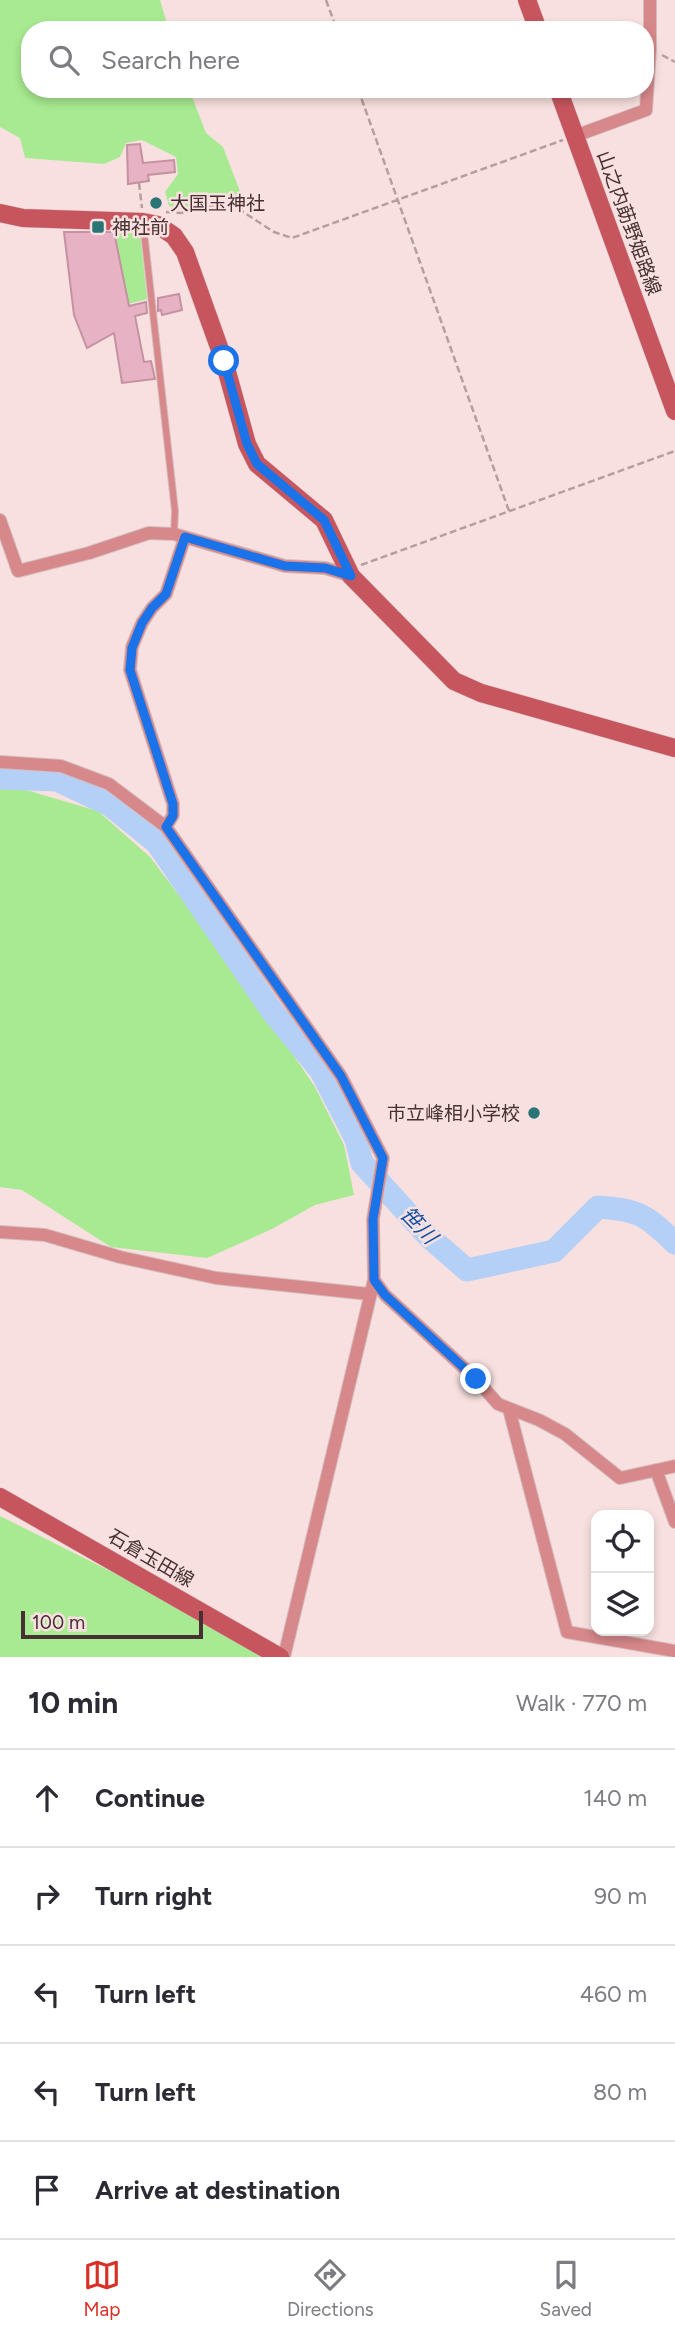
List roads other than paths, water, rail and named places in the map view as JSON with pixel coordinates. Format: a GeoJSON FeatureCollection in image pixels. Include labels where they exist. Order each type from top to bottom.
{"type":"FeatureCollection","features":[{"type":"Feature","properties":{"kind":"street"},"geometry":{"type":"LineString","coordinates":[[527,0],[534,21]]}},
{"type":"Feature","properties":{"kind":"street"},"geometry":{"type":"LineString","coordinates":[[650,0],[650,21]]}},
{"type":"Feature","properties":{"kind":"street","name":"山之内莇野姫路線"},"geometry":{"type":"LineString","coordinates":[[561,98],[675,411]]}},
{"type":"Feature","properties":{"kind":"street"},"geometry":{"type":"LineString","coordinates":[[575,136],[646,110],[647,98]]}},
{"type":"Feature","properties":{"kind":"street"},"geometry":{"type":"LineString","coordinates":[[0,213],[23,218],[149,216],[174,236],[185,252],[224,361],[247,444],[257,464],[324,520],[350,573],[454,681],[481,693],[675,748]]}},
{"type":"Feature","properties":{"kind":"street"},"geometry":{"type":"LineString","coordinates":[[0,520],[18,571],[89,553],[149,533],[180,536],[285,566],[325,568],[350,573]]}},
{"type":"Feature","properties":{"kind":"street"},"geometry":{"type":"LineString","coordinates":[[166,827],[173,816],[173,804],[130,670],[132,648],[142,623],[166,594],[180,536]]}},
{"type":"Feature","properties":{"kind":"street"},"geometry":{"type":"LineString","coordinates":[[0,762],[61,766],[109,785],[166,827],[341,1076],[383,1158],[373,1219],[374,1280],[282,1657]]}},
{"type":"Feature","properties":{"kind":"street"},"geometry":{"type":"LineString","coordinates":[[0,1232],[45,1235],[120,1257],[216,1278],[369,1294]]}},
{"type":"Feature","properties":{"kind":"street"},"geometry":{"type":"LineString","coordinates":[[374,1280],[385,1295],[476,1379],[498,1405],[539,1420],[565,1434],[621,1478],[675,1466]]}},
{"type":"Feature","properties":{"kind":"street"},"geometry":{"type":"LineString","coordinates":[[509,1409],[567,1632],[675,1651]]}},
{"type":"Feature","properties":{"kind":"street"},"geometry":{"type":"LineString","coordinates":[[656,1470],[675,1522]]}},
{"type":"Feature","properties":{"kind":"street","name":"石倉玉田線"},"geometry":{"type":"LineString","coordinates":[[0,1497],[282,1657]]}},
{"type":"Feature","properties":{"kind":"lane"},"geometry":{"type":"LineString","coordinates":[[149,216],[175,511],[180,536]]}},
{"type":"Feature","properties":{"kind":"waterway","name":"笹川"},"geometry":{"type":"LineString","coordinates":[[0,778],[57,780],[110,805],[157,843],[272,1011],[321,1071],[356,1139],[362,1163],[429,1237],[467,1270],[554,1251],[598,1207],[641,1215],[675,1243]]}},
{"type":"Feature","properties":{"kind":"place","name":"大国玉神社"},"geometry":{"type":"Point","coordinates":[156,203]}},
{"type":"Feature","properties":{"kind":"place","name":"神社前"},"geometry":{"type":"Point","coordinates":[98,227]}},
{"type":"Feature","properties":{"kind":"place","name":"市立峰相小学校"},"geometry":{"type":"Point","coordinates":[534,1113]}}]}
